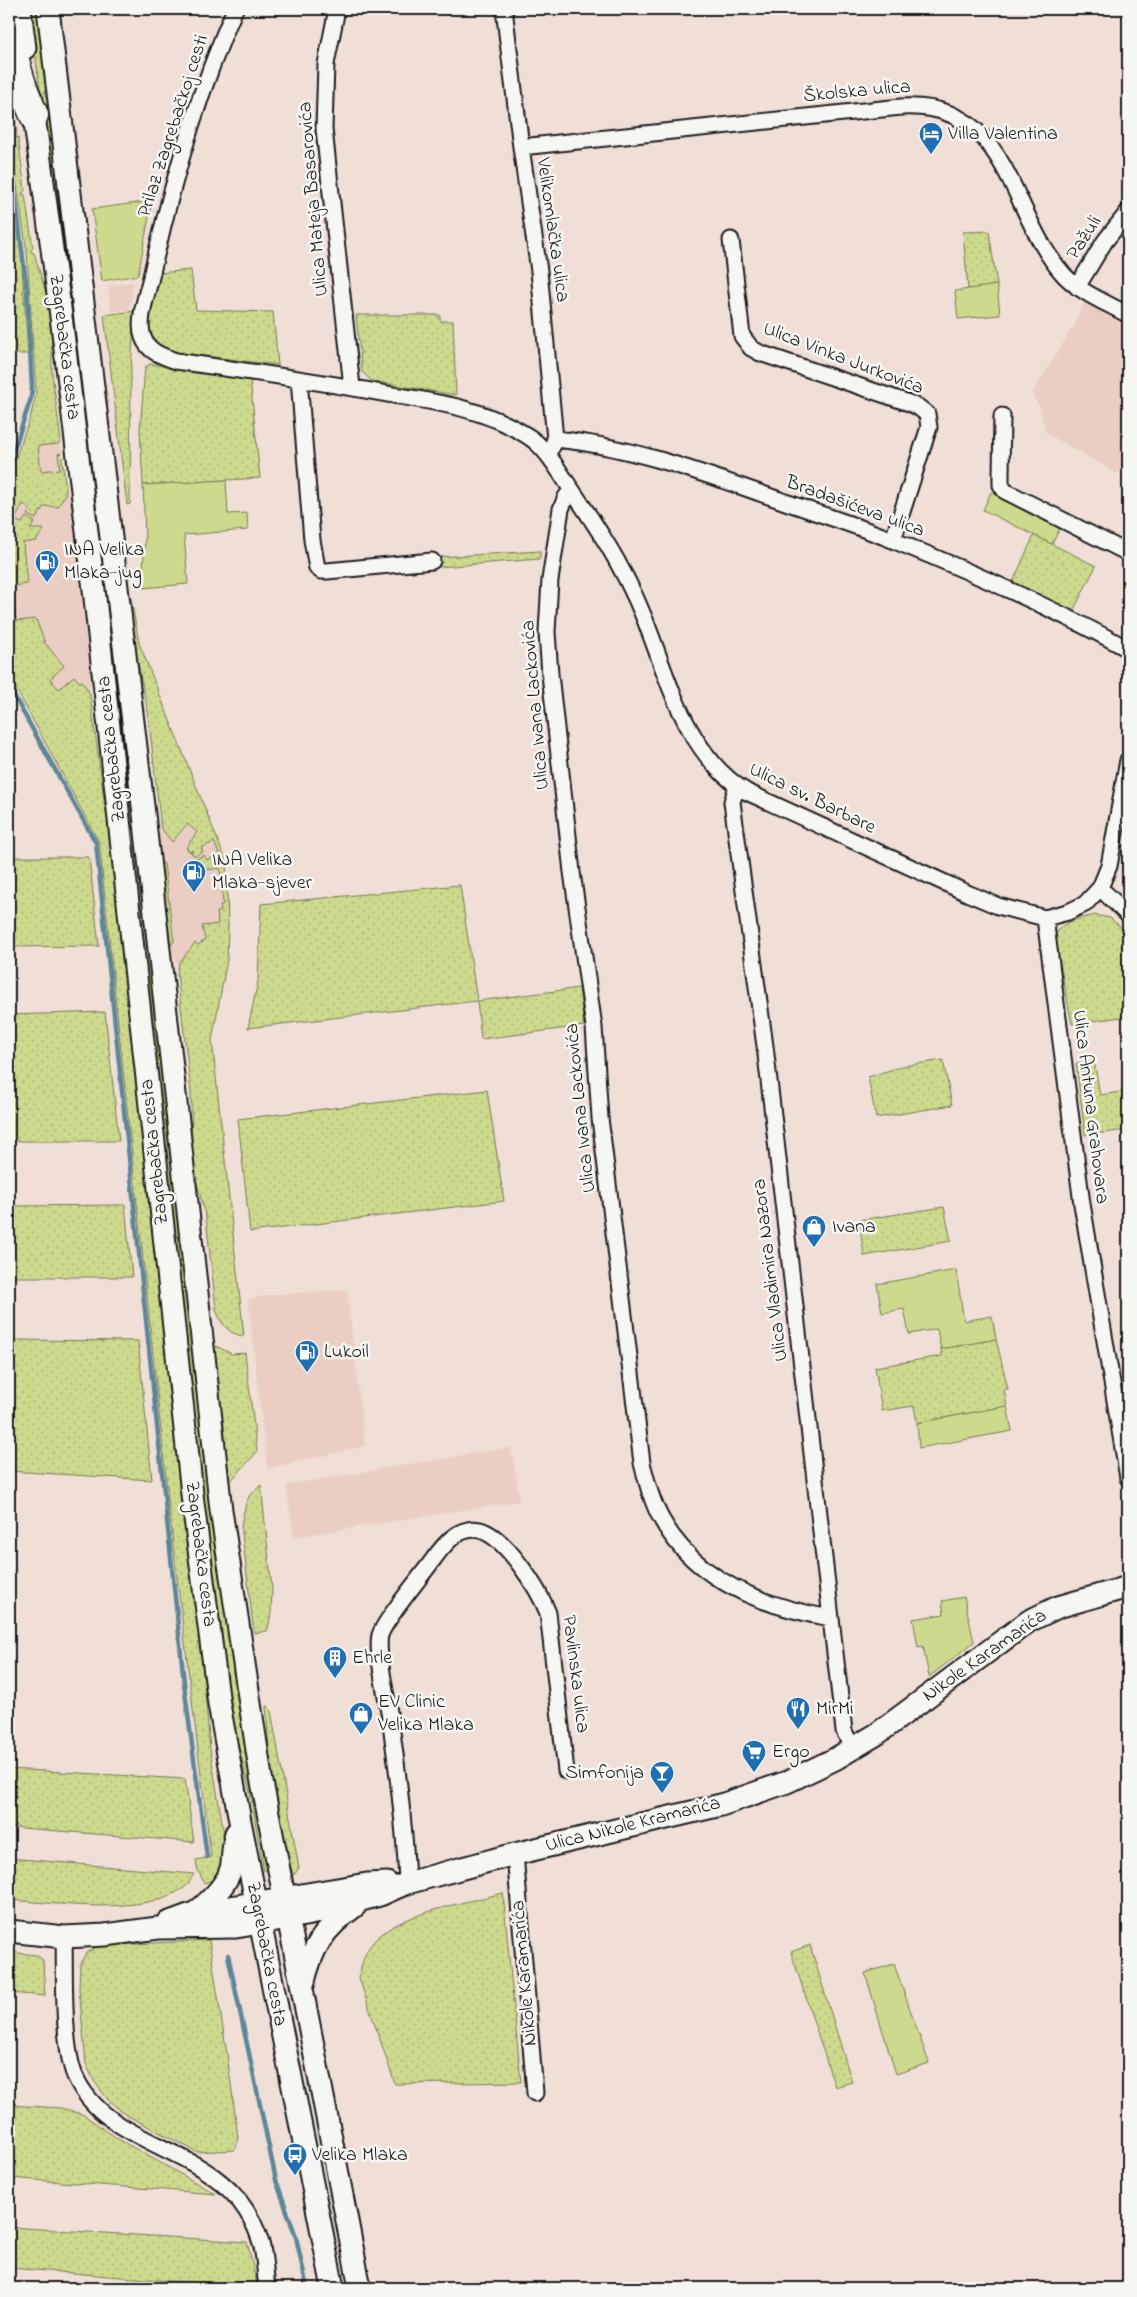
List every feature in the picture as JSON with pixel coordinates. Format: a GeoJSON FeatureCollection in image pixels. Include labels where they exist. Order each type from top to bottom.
{"type":"FeatureCollection","features":[{"type":"Feature","properties":{"kind":"highway"},"geometry":{"type":"LineString","coordinates":[[9,25],[14,62],[20,86],[34,115]]}},
{"type":"Feature","properties":{"kind":"main road","name":"Zagrebačka cesta"},"geometry":{"type":"LineString","coordinates":[[20,9],[60,308],[95,598],[193,1503],[219,1704],[240,1821],[333,2288]]}},
{"type":"Feature","properties":{"kind":"main road","name":"Zagrebačka cesta"},"geometry":{"type":"LineString","coordinates":[[48,9],[144,814],[221,1510],[260,1778],[360,2288]]}},
{"type":"Feature","properties":{"kind":"main road","name":"Nikole Karamarića"},"geometry":{"type":"LineString","coordinates":[[853,1749],[1029,1621],[1058,1607],[1128,1587]]}},
{"type":"Feature","properties":{"kind":"main road","name":"Ulica Nikole Kramarića"},"geometry":{"type":"LineString","coordinates":[[158,1928],[215,1928],[260,1923],[364,1900],[407,1883],[515,1854],[720,1805],[787,1782],[853,1749]]}},
{"type":"Feature","properties":{"kind":"main road"},"geometry":{"type":"LineString","coordinates":[[9,1931],[64,1937],[113,1934],[158,1928],[194,1913],[215,1895],[229,1875],[232,1866],[234,1840],[240,1821]]}},
{"type":"Feature","properties":{"kind":"main road","name":"Ulica Nikole Kramarića"},"geometry":{"type":"LineString","coordinates":[[194,1913],[366,1884],[407,1883]]}},
{"type":"Feature","properties":{"kind":"main road"},"geometry":{"type":"LineString","coordinates":[[302,1990],[313,1950],[319,1939],[335,1922],[364,1900]]}},
{"type":"Feature","properties":{"kind":"street","name":"Prilaz Zagrebačkoj cesti"},"geometry":{"type":"LineString","coordinates":[[147,344],[142,329],[142,316],[175,173],[234,9]]}},
{"type":"Feature","properties":{"kind":"street","name":"Ulica Mateja Basarovića"},"geometry":{"type":"LineString","coordinates":[[337,9],[326,64],[324,129],[352,387]]}},
{"type":"Feature","properties":{"kind":"street","name":"Velikomlačka ulica"},"geometry":{"type":"LineString","coordinates":[[504,9],[539,271],[554,438],[547,455]]}},
{"type":"Feature","properties":{"kind":"street","name":"Školska ulica"},"geometry":{"type":"LineString","coordinates":[[521,147],[901,107],[918,106],[940,110],[968,124],[992,146],[1049,253],[1063,274],[1077,287],[1128,315]]}},
{"type":"Feature","properties":{"kind":"street","name":"Pažuli"},"geometry":{"type":"LineString","coordinates":[[1077,287],[1105,241],[1128,212]]}},
{"type":"Feature","properties":{"kind":"street","name":"Ulica Vinka Jurkovića"},"geometry":{"type":"LineString","coordinates":[[731,240],[742,336],[750,348],[909,403],[927,414],[929,427],[893,540]]}},
{"type":"Feature","properties":{"kind":"street","name":"Ulica sv. Barbare"},"geometry":{"type":"LineString","coordinates":[[147,344],[160,356],[176,361],[352,387],[459,407],[479,413],[527,435],[547,455],[618,559],[634,592],[664,671],[691,732],[710,760],[737,786],[966,893],[998,906],[1044,918]]}},
{"type":"Feature","properties":{"kind":"street"},"geometry":{"type":"LineString","coordinates":[[299,379],[312,540],[317,568],[321,571],[327,571],[432,561]]}},
{"type":"Feature","properties":{"kind":"street"},"geometry":{"type":"LineString","coordinates":[[1002,416],[1001,485],[1005,491],[1128,553]]}},
{"type":"Feature","properties":{"kind":"street","name":"Bradašićeva ulica"},"geometry":{"type":"LineString","coordinates":[[554,438],[601,444],[651,458],[719,479],[893,540],[999,586],[1128,649]]}},
{"type":"Feature","properties":{"kind":"street","name":"Ulica Ivana Lackovića"},"geometry":{"type":"LineString","coordinates":[[572,490],[566,497],[561,510],[550,580],[547,632],[550,674],[572,872],[594,1027],[600,1118],[642,1463],[651,1495],[662,1519],[674,1539],[704,1569],[738,1591],[761,1600],[831,1618]]}},
{"type":"Feature","properties":{"kind":"street"},"geometry":{"type":"LineString","coordinates":[[1044,918],[1076,909],[1092,897],[1100,888],[1108,866],[1128,760]]}},
{"type":"Feature","properties":{"kind":"street","name":"Ulica Vladimira Nazora"},"geometry":{"type":"LineString","coordinates":[[737,786],[732,802],[765,1046],[844,1730],[853,1749]]}},
{"type":"Feature","properties":{"kind":"street"},"geometry":{"type":"LineString","coordinates":[[1100,888],[1128,915]]}},
{"type":"Feature","properties":{"kind":"street","name":"Ulica Antuna Grahovara"},"geometry":{"type":"LineString","coordinates":[[1044,918],[1082,1204],[1128,1478]]}},
{"type":"Feature","properties":{"kind":"street","name":"Pavlinska ulica"},"geometry":{"type":"LineString","coordinates":[[407,1883],[398,1778],[381,1656],[380,1635],[390,1617],[442,1547],[459,1533],[476,1529],[490,1536],[517,1562],[542,1595],[550,1623],[566,1771]]}},
{"type":"Feature","properties":{"kind":"street","name":"Nikole Karamarića"},"geometry":{"type":"LineString","coordinates":[[515,1854],[535,2093]]}},
{"type":"Feature","properties":{"kind":"street"},"geometry":{"type":"LineString","coordinates":[[64,1937],[69,2055],[78,2082],[98,2108],[120,2126],[196,2164],[227,2187],[241,2205],[261,2244],[267,2288]]}},
{"type":"Feature","properties":{"kind":"shaded area"},"geometry":{"type":"Polygon","coordinates":[[[134,282],[129,310],[111,312],[108,285],[134,282]]]}},
{"type":"Feature","properties":{"kind":"shaded area"},"geometry":{"type":"Polygon","coordinates":[[[1084,302],[1128,327],[1128,455],[1118,474],[1046,433],[1040,409],[1032,393],[1075,324],[1084,302]]]}},
{"type":"Feature","properties":{"kind":"shaded area"},"geometry":{"type":"Polygon","coordinates":[[[61,442],[64,468],[41,472],[38,446],[61,442]]]}},
{"type":"Feature","properties":{"kind":"shaded area","name":"INA Velika Mlaka-jug"},"geometry":{"type":"Polygon","coordinates":[[[65,483],[77,515],[93,660],[90,694],[92,711],[15,666],[17,664],[14,663],[9,508],[65,483]]]}},
{"type":"Feature","properties":{"kind":"shaded area","name":"INA Velika Mlaka-sjever"},"geometry":{"type":"Polygon","coordinates":[[[202,804],[225,862],[225,959],[180,973],[167,942],[158,865],[159,813],[202,804]]]}},
{"type":"Feature","properties":{"kind":"shaded area","name":"Lukoil"},"geometry":{"type":"Polygon","coordinates":[[[347,1290],[365,1446],[267,1469],[248,1299],[278,1294],[347,1290]]]}},
{"type":"Feature","properties":{"kind":"shaded area"},"geometry":{"type":"Polygon","coordinates":[[[511,1447],[520,1501],[294,1537],[286,1485],[511,1447]]]}},
{"type":"Feature","properties":{"kind":"green space"},"geometry":{"type":"Polygon","coordinates":[[[29,9],[38,9],[136,829],[213,1518],[245,1742],[268,1870],[264,1871],[250,1793],[231,1715],[206,1543],[68,296],[29,9]]]}},
{"type":"Feature","properties":{"kind":"green space"},"geometry":{"type":"Polygon","coordinates":[[[10,78],[17,133],[15,138],[18,137],[25,190],[22,195],[25,195],[33,248],[30,251],[34,253],[50,306],[47,309],[51,312],[52,373],[61,441],[58,444],[38,446],[41,471],[60,469],[58,454],[61,453],[66,488],[65,495],[58,507],[44,506],[36,519],[27,515],[30,508],[23,504],[15,520],[22,523],[26,517],[35,522],[30,529],[44,529],[36,541],[23,543],[27,584],[13,586],[16,621],[36,619],[45,643],[64,666],[50,679],[59,689],[74,676],[79,682],[82,681],[90,694],[105,807],[114,841],[200,1635],[210,1749],[226,1846],[219,1878],[204,1883],[197,1868],[196,1860],[211,1857],[173,1545],[99,842],[9,676],[9,476],[30,418],[36,394],[27,253],[9,132],[10,78]]]}},
{"type":"Feature","properties":{"kind":"green space"},"geometry":{"type":"Polygon","coordinates":[[[152,201],[138,275],[102,281],[92,209],[152,201]]]}},
{"type":"Feature","properties":{"kind":"green space"},"geometry":{"type":"Polygon","coordinates":[[[19,222],[28,354],[9,354],[9,223],[19,222]]]}},
{"type":"Feature","properties":{"kind":"green space"},"geometry":{"type":"Polygon","coordinates":[[[989,231],[997,285],[968,290],[963,232],[989,231]]]}},
{"type":"Feature","properties":{"kind":"green space"},"geometry":{"type":"Polygon","coordinates":[[[191,270],[196,310],[273,312],[278,365],[165,351],[153,342],[148,327],[158,273],[191,270]]]}},
{"type":"Feature","properties":{"kind":"green space"},"geometry":{"type":"Polygon","coordinates":[[[997,285],[1000,315],[958,319],[955,291],[997,285]]]}},
{"type":"Feature","properties":{"kind":"green space"},"geometry":{"type":"Polygon","coordinates":[[[135,311],[131,367],[130,504],[127,505],[104,315],[135,311]]]}},
{"type":"Feature","properties":{"kind":"green space"},"geometry":{"type":"Polygon","coordinates":[[[356,315],[440,315],[440,321],[453,321],[456,395],[372,381],[362,372],[356,315]]]}},
{"type":"Feature","properties":{"kind":"green space"},"geometry":{"type":"Polygon","coordinates":[[[150,364],[250,378],[260,478],[143,485],[140,430],[145,367],[150,364]]]}},
{"type":"Feature","properties":{"kind":"green space"},"geometry":{"type":"Polygon","coordinates":[[[226,480],[228,514],[247,513],[248,530],[184,535],[188,584],[142,588],[145,538],[143,485],[226,480]]]}},
{"type":"Feature","properties":{"kind":"green space"},"geometry":{"type":"Polygon","coordinates":[[[991,492],[1061,526],[1052,544],[983,510],[991,492]]]}},
{"type":"Feature","properties":{"kind":"green space"},"geometry":{"type":"Polygon","coordinates":[[[1034,535],[1096,566],[1072,613],[1012,584],[1034,535]]]}},
{"type":"Feature","properties":{"kind":"green space"},"geometry":{"type":"Polygon","coordinates":[[[540,551],[540,559],[439,567],[438,557],[540,551]]]}},
{"type":"Feature","properties":{"kind":"green space"},"geometry":{"type":"Polygon","coordinates":[[[131,598],[139,643],[226,861],[227,960],[212,1040],[244,1336],[230,1331],[220,1319],[216,1309],[206,1218],[192,1165],[191,1092],[177,973],[179,963],[195,943],[198,945],[205,940],[202,926],[218,924],[217,912],[221,911],[220,905],[223,904],[220,868],[198,871],[196,859],[204,855],[207,860],[219,854],[214,842],[201,848],[203,852],[195,856],[191,853],[193,849],[190,852],[186,848],[197,832],[187,824],[172,842],[161,828],[148,712],[134,645],[129,599],[131,598]]]}},
{"type":"Feature","properties":{"kind":"green space"},"geometry":{"type":"Polygon","coordinates":[[[9,857],[89,857],[99,946],[9,947],[9,857]]]}},
{"type":"Feature","properties":{"kind":"green space"},"geometry":{"type":"Polygon","coordinates":[[[160,861],[164,864],[174,942],[171,945],[169,945],[160,861]]]}},
{"type":"Feature","properties":{"kind":"green space"},"geometry":{"type":"Polygon","coordinates":[[[460,885],[477,1001],[248,1028],[258,981],[261,904],[460,885]]]}},
{"type":"Feature","properties":{"kind":"green space"},"geometry":{"type":"Polygon","coordinates":[[[1095,915],[1110,918],[1128,933],[1128,1016],[1072,1024],[1055,938],[1057,932],[1065,924],[1095,915]]]}},
{"type":"Feature","properties":{"kind":"green space"},"geometry":{"type":"Polygon","coordinates":[[[579,988],[584,1026],[481,1039],[477,1001],[579,988]]]}},
{"type":"Feature","properties":{"kind":"green space"},"geometry":{"type":"Polygon","coordinates":[[[105,1012],[119,1141],[9,1141],[9,1015],[105,1012]]]}},
{"type":"Feature","properties":{"kind":"green space"},"geometry":{"type":"Polygon","coordinates":[[[943,1060],[952,1105],[876,1118],[868,1077],[903,1066],[943,1060]]]}},
{"type":"Feature","properties":{"kind":"green space"},"geometry":{"type":"Polygon","coordinates":[[[1094,1061],[1100,1095],[1128,1091],[1128,1130],[1085,1135],[1076,1063],[1094,1061]]]}},
{"type":"Feature","properties":{"kind":"green space"},"geometry":{"type":"Polygon","coordinates":[[[487,1090],[504,1201],[250,1232],[238,1119],[487,1090]]]}},
{"type":"Feature","properties":{"kind":"green space"},"geometry":{"type":"Polygon","coordinates":[[[125,1205],[132,1277],[9,1277],[9,1206],[125,1205]]]}},
{"type":"Feature","properties":{"kind":"green space"},"geometry":{"type":"Polygon","coordinates":[[[944,1207],[951,1241],[864,1256],[859,1220],[944,1207]]]}},
{"type":"Feature","properties":{"kind":"green space"},"geometry":{"type":"Polygon","coordinates":[[[956,1270],[964,1321],[992,1316],[996,1339],[941,1349],[937,1329],[909,1334],[904,1309],[882,1313],[877,1284],[956,1270]]]}},
{"type":"Feature","properties":{"kind":"green space"},"geometry":{"type":"Polygon","coordinates":[[[996,1339],[1008,1389],[1004,1389],[1007,1406],[917,1423],[914,1406],[882,1411],[875,1367],[942,1356],[941,1349],[996,1339]]]}},
{"type":"Feature","properties":{"kind":"green space"},"geometry":{"type":"Polygon","coordinates":[[[9,1340],[138,1341],[152,1480],[9,1471],[9,1340]]]}},
{"type":"Feature","properties":{"kind":"green space"},"geometry":{"type":"Polygon","coordinates":[[[214,1345],[232,1354],[245,1353],[257,1452],[228,1484],[214,1345]]]}},
{"type":"Feature","properties":{"kind":"green space"},"geometry":{"type":"Polygon","coordinates":[[[1007,1406],[1012,1431],[919,1448],[917,1423],[1007,1406]]]}},
{"type":"Feature","properties":{"kind":"green space"},"geometry":{"type":"Polygon","coordinates":[[[261,1485],[272,1588],[271,1614],[267,1631],[254,1633],[241,1525],[246,1503],[250,1495],[261,1485]]]}},
{"type":"Feature","properties":{"kind":"green space"},"geometry":{"type":"Polygon","coordinates":[[[964,1597],[974,1642],[929,1677],[923,1646],[918,1647],[913,1619],[944,1614],[942,1601],[964,1597]]]}},
{"type":"Feature","properties":{"kind":"green space"},"geometry":{"type":"Polygon","coordinates":[[[266,1706],[271,1711],[299,1868],[294,1875],[285,1855],[271,1775],[266,1706]]]}},
{"type":"Feature","properties":{"kind":"green space"},"geometry":{"type":"Polygon","coordinates":[[[9,1769],[185,1779],[194,1842],[9,1827],[9,1769]]]}},
{"type":"Feature","properties":{"kind":"green space"},"geometry":{"type":"Polygon","coordinates":[[[9,1858],[194,1874],[185,1887],[168,1896],[147,1902],[100,1906],[9,1900],[9,1858]]]}},
{"type":"Feature","properties":{"kind":"green space"},"geometry":{"type":"Polygon","coordinates":[[[503,1893],[521,2082],[395,2084],[359,1978],[370,1946],[395,1925],[412,1917],[451,1905],[503,1893]]]}},
{"type":"Feature","properties":{"kind":"green space"},"geometry":{"type":"Polygon","coordinates":[[[209,1940],[238,2137],[235,2150],[197,2152],[126,2115],[108,2100],[94,2081],[86,2064],[79,1989],[80,1965],[86,1953],[98,1946],[209,1940]]]}},
{"type":"Feature","properties":{"kind":"green space"},"geometry":{"type":"Polygon","coordinates":[[[810,1945],[852,2082],[835,2087],[791,1952],[810,1945]]]}},
{"type":"Feature","properties":{"kind":"green space"},"geometry":{"type":"Polygon","coordinates":[[[9,1952],[36,1955],[43,1960],[45,1996],[9,1993],[9,1952]]]}},
{"type":"Feature","properties":{"kind":"green space"},"geometry":{"type":"Polygon","coordinates":[[[894,1964],[929,2063],[896,2074],[865,1973],[894,1964]]]}},
{"type":"Feature","properties":{"kind":"green space"},"geometry":{"type":"Polygon","coordinates":[[[9,2105],[61,2108],[84,2115],[118,2139],[216,2194],[9,2178],[9,2105]]]}},
{"type":"Feature","properties":{"kind":"green space"},"geometry":{"type":"Polygon","coordinates":[[[9,2227],[247,2242],[258,2288],[9,2268],[9,2227]]]}},
{"type":"Feature","properties":{"kind":"waterway"},"geometry":{"type":"LineString","coordinates":[[9,144],[27,291],[32,388],[31,398],[9,465]]}},
{"type":"Feature","properties":{"kind":"waterway"},"geometry":{"type":"LineString","coordinates":[[9,687],[96,843],[185,1692],[207,1857]]}},
{"type":"Feature","properties":{"kind":"waterway"},"geometry":{"type":"LineString","coordinates":[[228,1955],[276,2180],[296,2237],[307,2288]]}},
{"type":"Feature","properties":{"kind":"place","name":"Villa Valentina"},"geometry":{"type":"Point","coordinates":[931,155]}},
{"type":"Feature","properties":{"kind":"place","name":"INA Velika Mlaka-jug"},"geometry":{"type":"Point","coordinates":[47,583]}},
{"type":"Feature","properties":{"kind":"place","name":"INA Velika Mlaka-sjever"},"geometry":{"type":"Point","coordinates":[194,893]}},
{"type":"Feature","properties":{"kind":"place","name":"Ivana"},"geometry":{"type":"Point","coordinates":[814,1248]}},
{"type":"Feature","properties":{"kind":"place","name":"Lukoil"},"geometry":{"type":"Point","coordinates":[307,1373]}},
{"type":"Feature","properties":{"kind":"place","name":"Ehrle"},"geometry":{"type":"Point","coordinates":[335,1679]}},
{"type":"Feature","properties":{"kind":"place","name":"MirMi"},"geometry":{"type":"Point","coordinates":[798,1730]}},
{"type":"Feature","properties":{"kind":"place","name":"EV Clinic Velika Mlaka"},"geometry":{"type":"Point","coordinates":[361,1735]}},
{"type":"Feature","properties":{"kind":"place","name":"Ergo"},"geometry":{"type":"Point","coordinates":[754,1773]}},
{"type":"Feature","properties":{"kind":"place","name":"Simfonija"},"geometry":{"type":"Point","coordinates":[662,1794]}},
{"type":"Feature","properties":{"kind":"place","name":"Velika Mlaka"},"geometry":{"type":"Point","coordinates":[295,2176]}}]}
